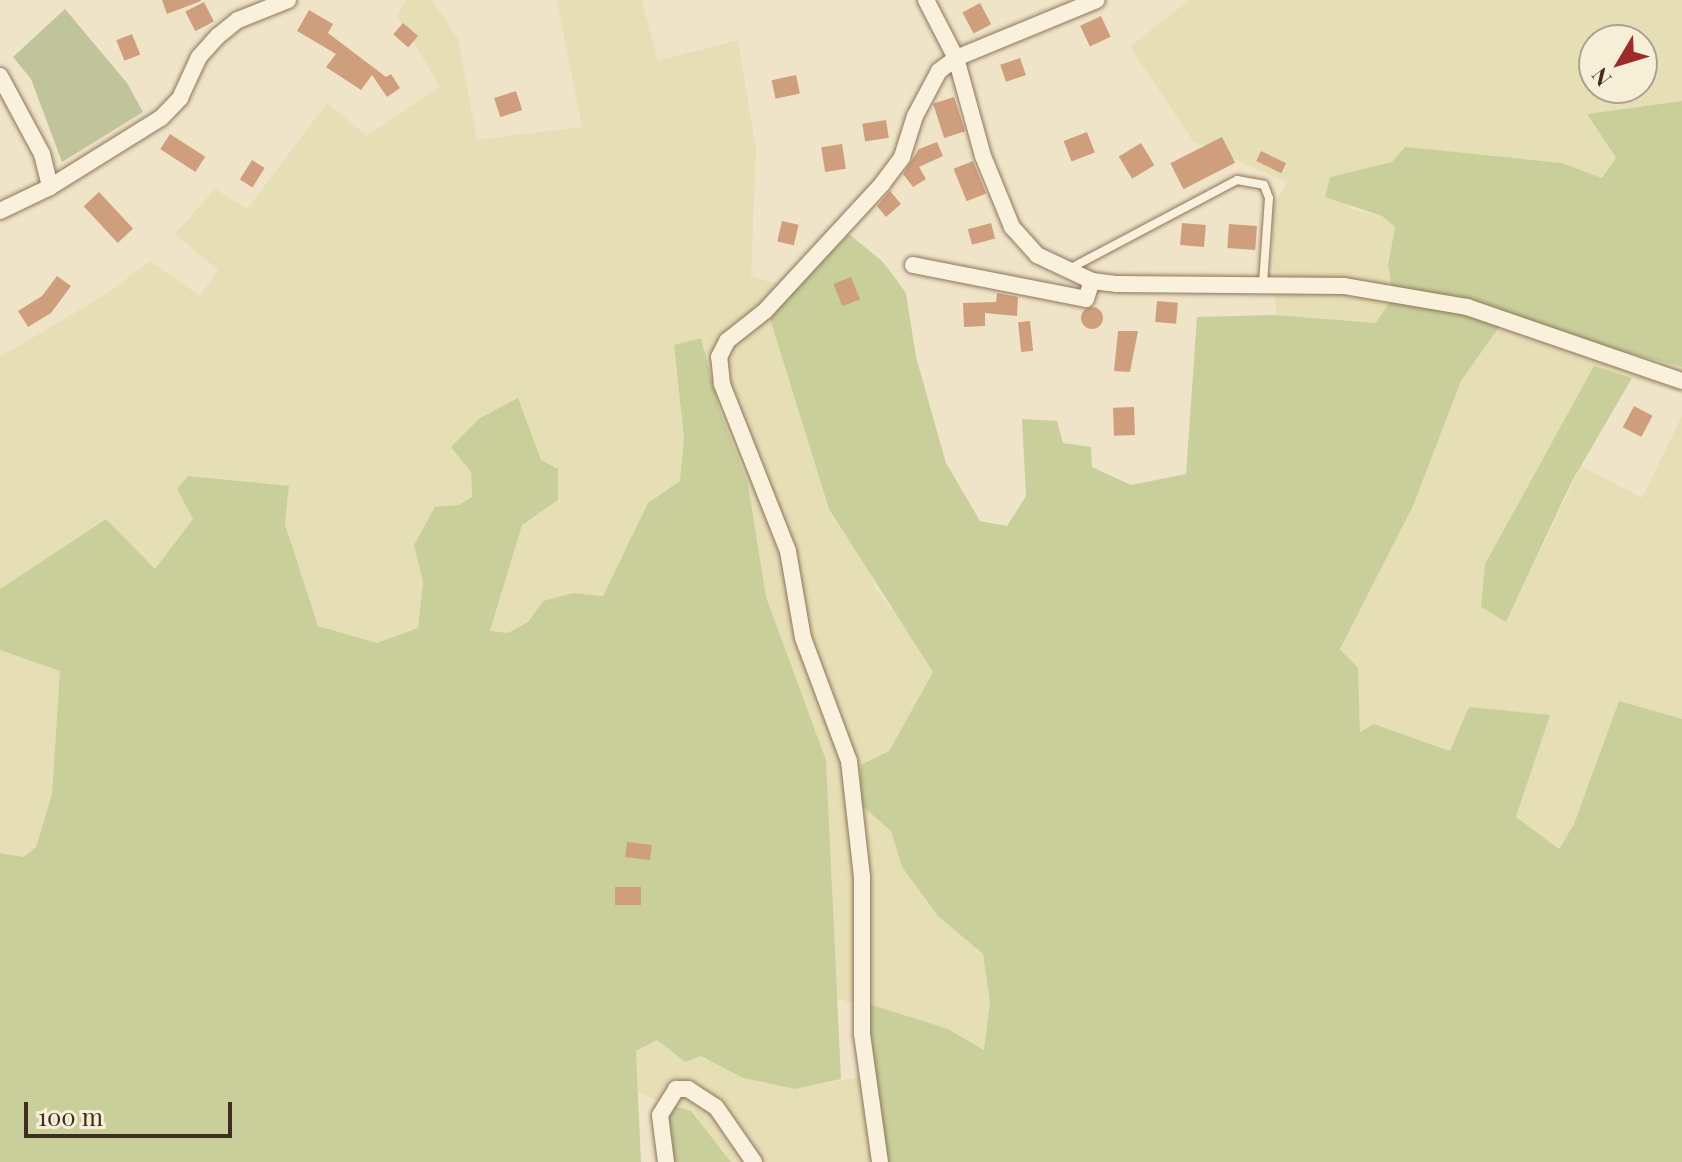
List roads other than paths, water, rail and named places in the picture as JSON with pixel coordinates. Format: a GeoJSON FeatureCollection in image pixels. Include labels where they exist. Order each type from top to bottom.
{"type":"FeatureCollection","features":[{"type":"Feature","properties":{"kind":"street"},"geometry":{"type":"LineString","coordinates":[[0,211],[50,187],[161,118],[180,98],[199,57],[218,36],[238,20],[288,0]]}},
{"type":"Feature","properties":{"kind":"street"},"geometry":{"type":"LineString","coordinates":[[926,0],[956,58],[983,156],[1012,227],[1037,255],[1092,281],[1344,286],[1467,307],[1682,381]]}},
{"type":"Feature","properties":{"kind":"street"},"geometry":{"type":"LineString","coordinates":[[880,1162],[862,1034],[862,877],[849,761],[803,638],[788,551],[722,384],[719,357],[727,341],[765,311],[882,184],[902,157],[937,75],[956,58],[1097,0]]}},
{"type":"Feature","properties":{"kind":"street"},"geometry":{"type":"LineString","coordinates":[[0,76],[42,154],[50,187]]}},
{"type":"Feature","properties":{"kind":"street"},"geometry":{"type":"LineString","coordinates":[[913,265],[1086,299],[1092,281]]}},
{"type":"Feature","properties":{"kind":"street"},"geometry":{"type":"LineString","coordinates":[[666,1162],[660,1115],[676,1089],[688,1089],[716,1107],[754,1162]]}},
{"type":"Feature","properties":{"kind":"lane"},"geometry":{"type":"LineString","coordinates":[[1068,270],[1135,238],[1237,180],[1264,185],[1269,198],[1263,283]]}}]}
